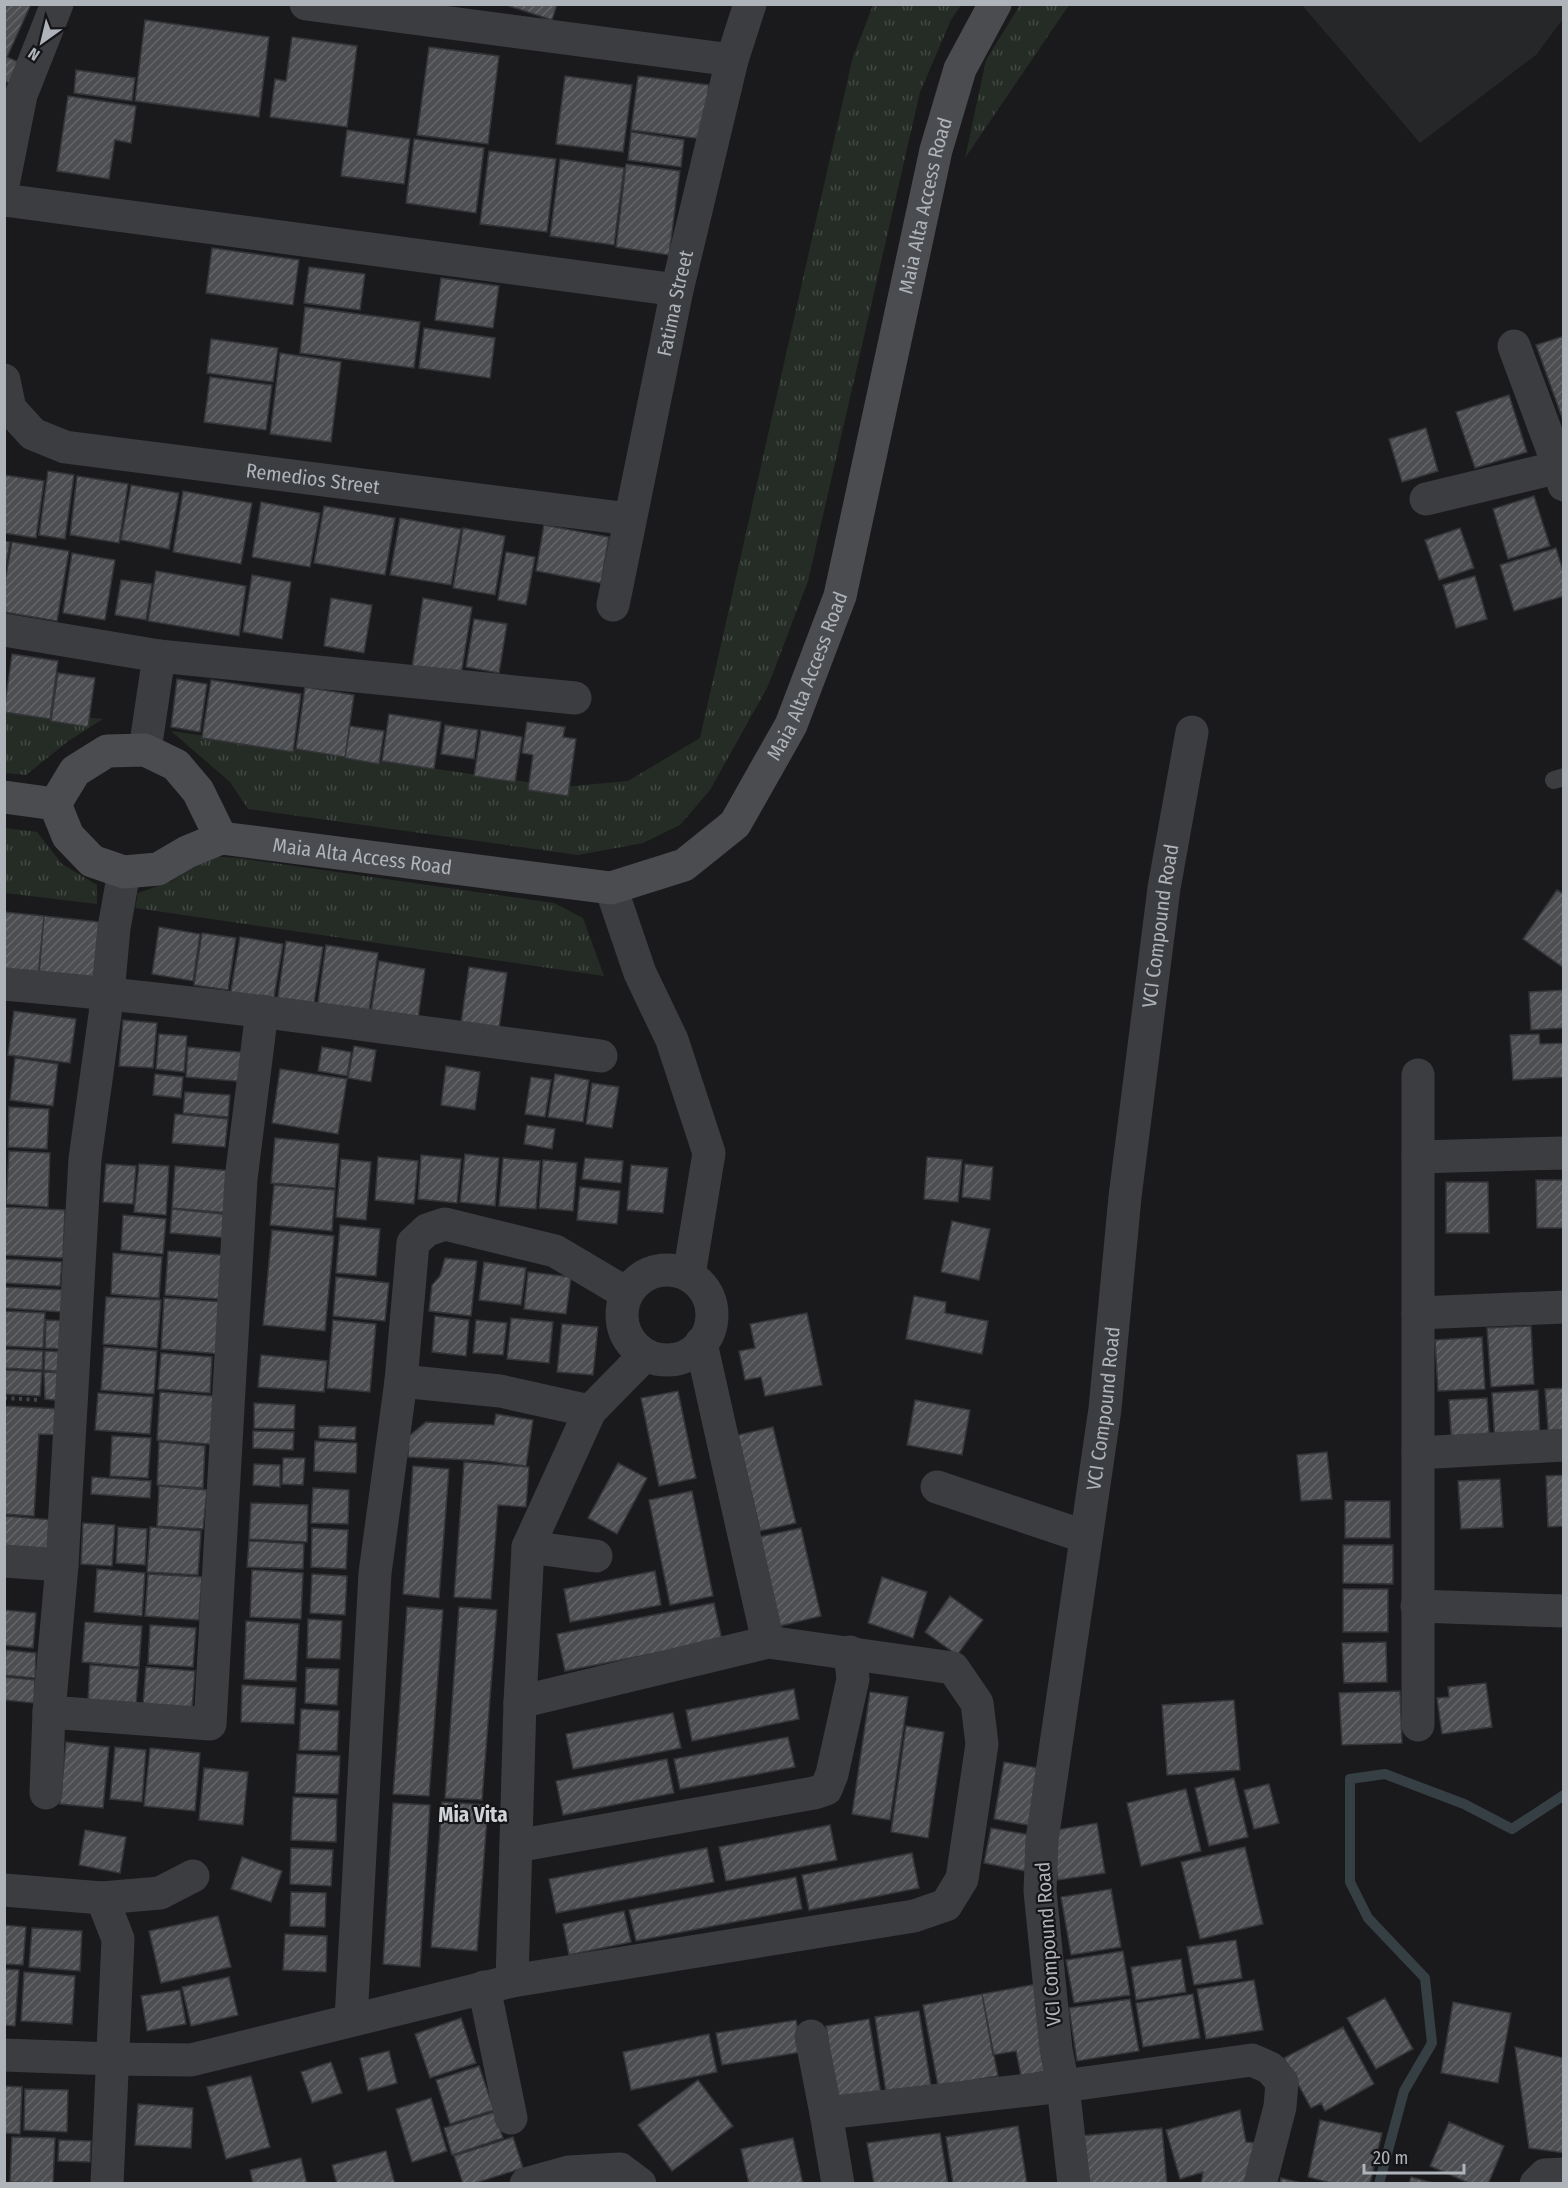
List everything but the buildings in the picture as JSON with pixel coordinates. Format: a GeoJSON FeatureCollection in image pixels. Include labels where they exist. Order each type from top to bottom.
{"type":"FeatureCollection","features":[{"type":"Feature","properties":{"kind":"street"},"geometry":{"type":"LineString","coordinates":[[4,180],[21,95],[57,4]]}},
{"type":"Feature","properties":{"kind":"street"},"geometry":{"type":"LineString","coordinates":[[306,4],[732,60]]}},
{"type":"Feature","properties":{"kind":"street","name":"Fatima Street"},"geometry":{"type":"LineString","coordinates":[[613,605],[676,290],[732,60],[750,4]]}},
{"type":"Feature","properties":{"kind":"street","name":"Maia Alta Access Road"},"geometry":{"type":"LineString","coordinates":[[56,804],[68,836],[92,861],[124,872],[158,869],[187,852],[221,838],[611,888],[684,865],[735,824],[792,725],[840,596],[936,150],[960,69],[995,4]]}},
{"type":"Feature","properties":{"kind":"street"},"geometry":{"type":"LineString","coordinates":[[4,200],[676,290]]}},
{"type":"Feature","properties":{"kind":"street"},"geometry":{"type":"LineString","coordinates":[[1426,499],[1561,476],[1514,346]]}},
{"type":"Feature","properties":{"kind":"street","name":"Remedios Street"},"geometry":{"type":"LineString","coordinates":[[7,394],[33,434],[65,447],[629,519]]}},
{"type":"Feature","properties":{"kind":"street"},"geometry":{"type":"LineString","coordinates":[[4,630],[159,656],[575,698]]}},
{"type":"Feature","properties":{"kind":"street"},"geometry":{"type":"LineString","coordinates":[[148,735],[159,656]]}},
{"type":"Feature","properties":{"kind":"street","name":"VCI Compound Road"},"geometry":{"type":"LineString","coordinates":[[1074,2184],[1063,2086],[1056,2049],[1040,1891],[1041,1840],[1105,1410],[1125,1197],[1164,888],[1192,732]]}},
{"type":"Feature","properties":{"kind":"street"},"geometry":{"type":"LineString","coordinates":[[4,797],[56,804],[75,771],[107,751],[148,735]]}},
{"type":"Feature","properties":{"kind":"street"},"geometry":{"type":"LineString","coordinates":[[148,735],[198,792],[221,838]]}},
{"type":"Feature","properties":{"kind":"street"},"geometry":{"type":"LineString","coordinates":[[46,1793],[49,1712],[62,1565],[84,1159],[108,993],[114,928],[124,872]]}},
{"type":"Feature","properties":{"kind":"street"},"geometry":{"type":"LineString","coordinates":[[611,888],[640,973],[672,1040],[709,1153],[689,1275]]}},
{"type":"Feature","properties":{"kind":"street"},"geometry":{"type":"LineString","coordinates":[[4,984],[108,993],[261,1011],[601,1056]]}},
{"type":"Feature","properties":{"kind":"street"},"geometry":{"type":"LineString","coordinates":[[49,1712],[210,1724],[241,1179],[261,1011]]}},
{"type":"Feature","properties":{"kind":"street"},"geometry":{"type":"LineString","coordinates":[[1418,1075],[1418,1725]]}},
{"type":"Feature","properties":{"kind":"street"},"geometry":{"type":"LineString","coordinates":[[1418,1157],[1563,1153]]}},
{"type":"Feature","properties":{"kind":"street"},"geometry":{"type":"LineString","coordinates":[[351,2020],[375,1573],[401,1382],[413,1243],[427,1230],[445,1224],[555,1251],[626,1293]]}},
{"type":"Feature","properties":{"kind":"street"},"geometry":{"type":"LineString","coordinates":[[672,1269],[689,1275],[702,1287],[711,1302],[712,1320],[707,1337],[695,1351],[680,1359],[662,1360],[645,1355],[631,1343],[623,1327],[621,1310],[626,1293],[638,1279],[653,1271],[672,1269]]}},
{"type":"Feature","properties":{"kind":"street"},"geometry":{"type":"LineString","coordinates":[[1418,1313],[1563,1307]]}},
{"type":"Feature","properties":{"kind":"street"},"geometry":{"type":"LineString","coordinates":[[701,1344],[768,1642]]}},
{"type":"Feature","properties":{"kind":"street"},"geometry":{"type":"LineString","coordinates":[[511,2118],[498,1984],[516,1846],[528,1547],[590,1411],[645,1355]]}},
{"type":"Feature","properties":{"kind":"street"},"geometry":{"type":"LineString","coordinates":[[401,1382],[500,1391],[590,1411]]}},
{"type":"Feature","properties":{"kind":"street"},"geometry":{"type":"LineString","coordinates":[[1418,1453],[1563,1445]]}},
{"type":"Feature","properties":{"kind":"street"},"geometry":{"type":"LineString","coordinates":[[938,1487],[1086,1537]]}},
{"type":"Feature","properties":{"kind":"street"},"geometry":{"type":"LineString","coordinates":[[528,1547],[596,1556]]}},
{"type":"Feature","properties":{"kind":"street"},"geometry":{"type":"LineString","coordinates":[[4,1560],[62,1565]]}},
{"type":"Feature","properties":{"kind":"street"},"geometry":{"type":"LineString","coordinates":[[1418,1606],[1563,1611]]}},
{"type":"Feature","properties":{"kind":"street"},"geometry":{"type":"LineString","coordinates":[[4,2055],[191,2060],[498,1984],[914,1916],[946,1905],[962,1879],[982,1744],[977,1703],[953,1668],[768,1642],[520,1702]]}},
{"type":"Feature","properties":{"kind":"street"},"geometry":{"type":"LineString","coordinates":[[516,1846],[814,1794],[826,1789],[832,1774],[853,1679],[850,1652]]}},
{"type":"Feature","properties":{"kind":"street"},"geometry":{"type":"LineString","coordinates":[[4,1890],[102,1898],[160,1893],[193,1876]]}},
{"type":"Feature","properties":{"kind":"street"},"geometry":{"type":"LineString","coordinates":[[102,1898],[118,1939],[107,2184]]}},
{"type":"Feature","properties":{"kind":"street"},"geometry":{"type":"LineString","coordinates":[[811,2036],[838,2184]]}},
{"type":"Feature","properties":{"kind":"street"},"geometry":{"type":"LineString","coordinates":[[826,2113],[1063,2086],[1252,2060],[1270,2068],[1282,2082],[1280,2107],[1260,2184]]}},
{"type":"Feature","properties":{"kind":"street"},"geometry":{"type":"LineString","coordinates":[[526,2184],[569,2172],[620,2169],[640,2184]]}},
{"type":"Feature","properties":{"kind":"street"},"geometry":{"type":"LineString","coordinates":[[1536,2184],[1545,2175],[1563,2174]]}},
{"type":"Feature","properties":{"kind":"shaded area"},"geometry":{"type":"Polygon","coordinates":[[[1302,5],[1563,5],[1563,19],[1536,55],[1420,143],[1302,5]]]}},
{"type":"Feature","properties":{"kind":"green space"},"geometry":{"type":"Polygon","coordinates":[[[873,5],[961,5],[951,20],[920,92],[808,581],[768,686],[710,790],[680,825],[643,843],[578,855],[248,809],[230,782],[171,731],[562,787],[628,781],[700,738],[852,60],[873,5]]]}},
{"type":"Feature","properties":{"kind":"green space"},"geometry":{"type":"Polygon","coordinates":[[[1020,5],[1069,5],[965,158],[986,60],[1020,5]]]}},
{"type":"Feature","properties":{"kind":"green space"},"geometry":{"type":"Polygon","coordinates":[[[4,709],[103,719],[67,742],[26,775],[5,773],[4,709]]]}},
{"type":"Feature","properties":{"kind":"green space"},"geometry":{"type":"Polygon","coordinates":[[[5,828],[37,832],[62,864],[97,885],[97,904],[5,893],[5,828]]]}},
{"type":"Feature","properties":{"kind":"green space"},"geometry":{"type":"Polygon","coordinates":[[[207,856],[238,858],[554,903],[583,918],[604,976],[135,908],[138,893],[172,881],[207,856]]]}},
{"type":"Feature","properties":{"kind":"waterway"},"geometry":{"type":"LineString","coordinates":[[1379,2184],[1404,2091],[1432,2043],[1425,1978],[1368,1918],[1350,1882],[1350,1779],[1385,1774],[1464,1804],[1512,1829],[1564,1795]]}},
{"type":"Feature","properties":{"kind":"district","name":"Mia Vita"},"geometry":{"type":"Point","coordinates":[473,1815]}}]}
